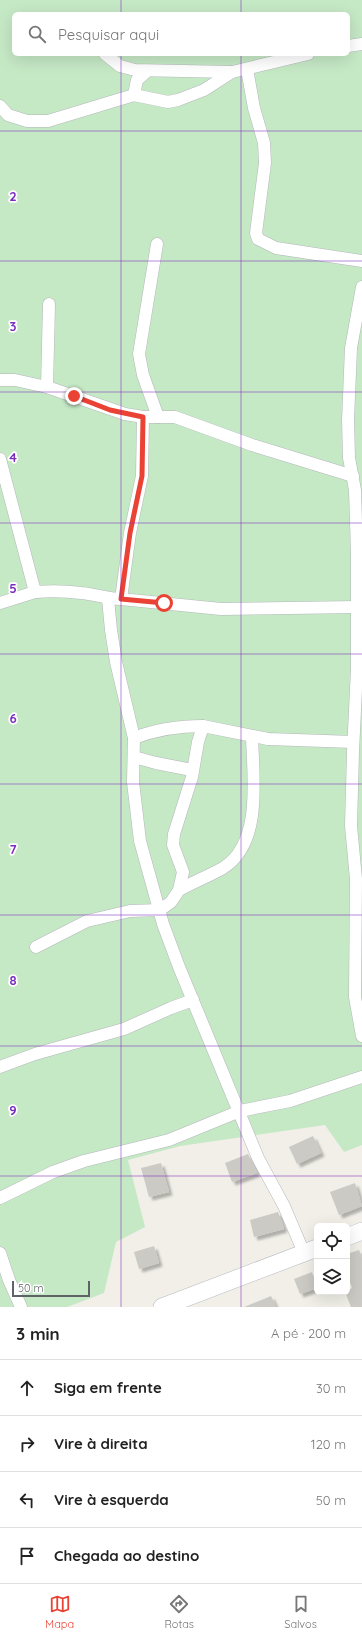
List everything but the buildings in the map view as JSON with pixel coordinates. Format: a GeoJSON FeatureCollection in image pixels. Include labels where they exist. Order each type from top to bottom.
{"type":"FeatureCollection","features":[{"type":"Feature","properties":{"kind":"main road"},"geometry":{"type":"LineString","coordinates":[[350,1236],[362,1232]]}},
{"type":"Feature","properties":{"kind":"main road"},"geometry":{"type":"LineString","coordinates":[[162,1307],[311,1251]]}},
{"type":"Feature","properties":{"kind":"street"},"geometry":{"type":"LineString","coordinates":[[350,46],[362,44]]}},
{"type":"Feature","properties":{"kind":"street"},"geometry":{"type":"LineString","coordinates":[[108,56],[120,66],[147,71],[232,72],[300,56]]}},
{"type":"Feature","properties":{"kind":"street"},"geometry":{"type":"LineString","coordinates":[[247,69],[254,108],[264,142],[265,163],[256,233],[258,239],[276,248],[362,261]]}},
{"type":"Feature","properties":{"kind":"street"},"geometry":{"type":"LineString","coordinates":[[134,95],[137,80],[147,71]]}},
{"type":"Feature","properties":{"kind":"street"},"geometry":{"type":"LineString","coordinates":[[0,106],[8,115],[27,121],[48,121],[134,95],[168,102],[178,100],[204,90],[232,72]]}},
{"type":"Feature","properties":{"kind":"street"},"geometry":{"type":"LineString","coordinates":[[157,244],[139,354],[143,376],[158,417]]}},
{"type":"Feature","properties":{"kind":"street"},"geometry":{"type":"LineString","coordinates":[[362,287],[350,364],[348,420],[349,458],[358,490],[357,668],[351,826],[356,879],[355,981],[362,1036]]}},
{"type":"Feature","properties":{"kind":"street"},"geometry":{"type":"LineString","coordinates":[[47,387],[49,304]]}},
{"type":"Feature","properties":{"kind":"street"},"geometry":{"type":"LineString","coordinates":[[0,380],[15,380],[47,387],[110,410],[143,417],[175,417],[252,445],[353,476]]}},
{"type":"Feature","properties":{"kind":"street"},"geometry":{"type":"LineString","coordinates":[[121,599],[130,533],[142,476],[143,417]]}},
{"type":"Feature","properties":{"kind":"street"},"geometry":{"type":"LineString","coordinates":[[0,459],[35,592]]}},
{"type":"Feature","properties":{"kind":"street"},"geometry":{"type":"LineString","coordinates":[[0,603],[35,592],[52,590],[83,593],[108,599],[221,609],[358,607]]}},
{"type":"Feature","properties":{"kind":"street"},"geometry":{"type":"LineString","coordinates":[[108,599],[116,662],[134,738],[133,782],[140,841],[160,910],[179,967],[240,1111],[258,1158],[311,1251]]}},
{"type":"Feature","properties":{"kind":"street"},"geometry":{"type":"LineString","coordinates":[[134,738],[149,732],[168,728],[203,726],[252,736],[353,742]]}},
{"type":"Feature","properties":{"kind":"street"},"geometry":{"type":"LineString","coordinates":[[36,947],[88,921],[130,911],[160,910],[171,902],[179,890],[183,872],[173,840],[203,726]]}},
{"type":"Feature","properties":{"kind":"street"},"geometry":{"type":"LineString","coordinates":[[179,890],[223,867],[235,857],[246,842],[252,819],[252,736]]}},
{"type":"Feature","properties":{"kind":"street"},"geometry":{"type":"LineString","coordinates":[[134,757],[192,770]]}},
{"type":"Feature","properties":{"kind":"street"},"geometry":{"type":"LineString","coordinates":[[0,1067],[35,1054],[66,1047],[124,1030],[171,1008],[193,1000]]}},
{"type":"Feature","properties":{"kind":"street"},"geometry":{"type":"LineString","coordinates":[[0,1198],[53,1172],[99,1157],[169,1140],[240,1111],[290,1101],[362,1077]]}},
{"type":"Feature","properties":{"kind":"street"},"geometry":{"type":"LineString","coordinates":[[0,1253],[9,1280],[21,1307]]}},
{"type":"Feature","properties":{"kind":"green space"},"geometry":{"type":"Polygon","coordinates":[[[0,0],[362,0],[362,1145],[344,1152],[325,1125],[180,1146],[128,1160],[145,1227],[116,1242],[104,1293],[67,1307],[0,1307],[0,0]]]}},
{"type":"Feature","properties":{"kind":"route"},"geometry":{"type":"LineString","coordinates":[[74,396],[110,410],[143,417],[144,446],[142,476],[130,533],[121,599],[164,603]]}}]}
